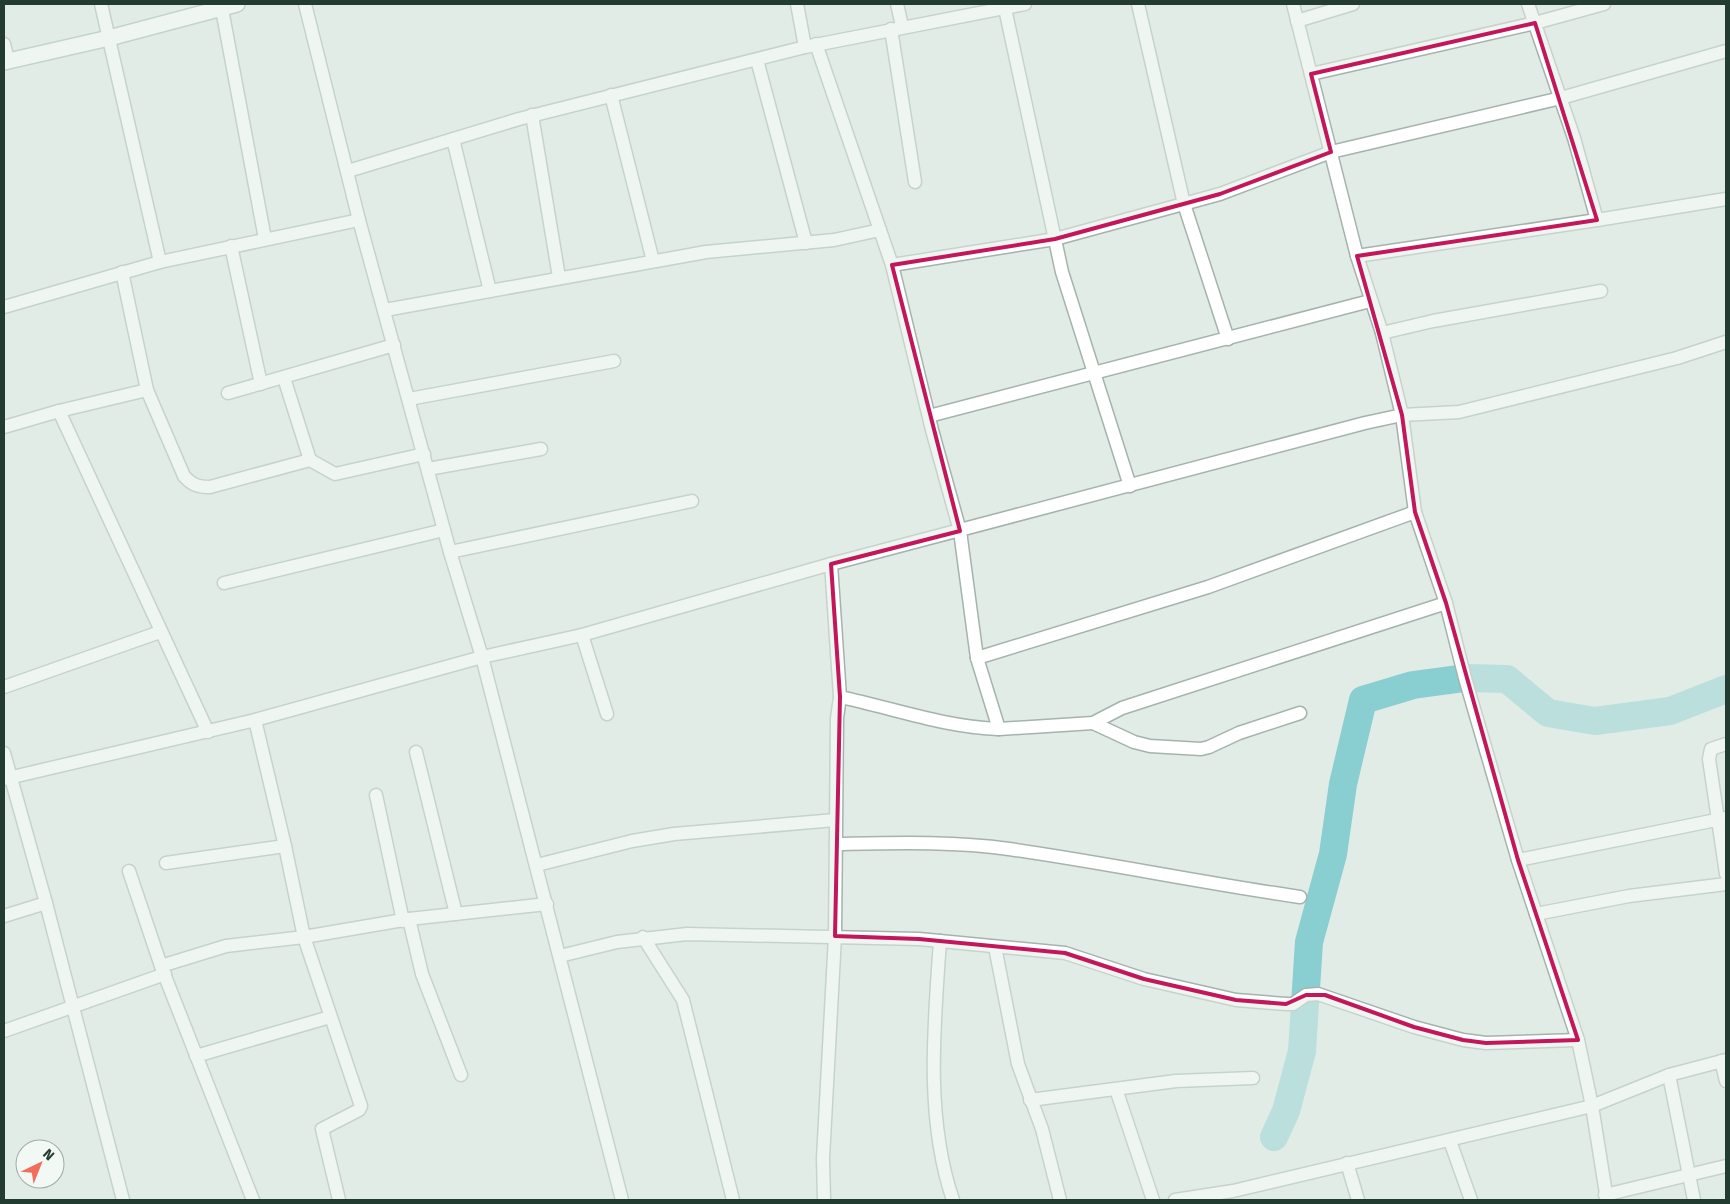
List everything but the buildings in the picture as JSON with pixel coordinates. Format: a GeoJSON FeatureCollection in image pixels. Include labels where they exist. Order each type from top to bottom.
{"type":"FeatureCollection","features":[{"type":"Feature","properties":{"kind":"street"},"geometry":{"type":"LineString","coordinates":[[101,4],[160,262]]}},
{"type":"Feature","properties":{"kind":"street"},"geometry":{"type":"LineString","coordinates":[[4,44],[6,61],[109,38],[221,6],[237,4]]}},
{"type":"Feature","properties":{"kind":"street"},"geometry":{"type":"LineString","coordinates":[[305,4],[359,220],[450,552],[482,657],[622,1200]]}},
{"type":"Feature","properties":{"kind":"street"},"geometry":{"type":"LineString","coordinates":[[797,4],[892,264],[929,416],[960,531],[978,658],[999,729]]}},
{"type":"Feature","properties":{"kind":"street"},"geometry":{"type":"LineString","coordinates":[[897,4],[896,27],[915,182]]}},
{"type":"Feature","properties":{"kind":"street"},"geometry":{"type":"LineString","coordinates":[[348,171],[532,116],[811,45],[1004,6],[1024,4]]}},
{"type":"Feature","properties":{"kind":"street"},"geometry":{"type":"LineString","coordinates":[[1138,4],[1184,204],[1228,339]]}},
{"type":"Feature","properties":{"kind":"street"},"geometry":{"type":"LineString","coordinates":[[1293,4],[1357,256],[1370,301],[1382,333],[1402,415],[1415,512],[1446,603],[1465,678],[1518,860],[1578,1040],[1592,1106],[1606,1198],[1689,1174],[1726,1166]]}},
{"type":"Feature","properties":{"kind":"street"},"geometry":{"type":"LineString","coordinates":[[1297,21],[1353,4]]}},
{"type":"Feature","properties":{"kind":"street"},"geometry":{"type":"LineString","coordinates":[[1528,4],[1561,98],[1597,220]]}},
{"type":"Feature","properties":{"kind":"street"},"geometry":{"type":"LineString","coordinates":[[1311,74],[1534,23],[1604,4]]}},
{"type":"Feature","properties":{"kind":"street"},"geometry":{"type":"LineString","coordinates":[[221,6],[265,239]]}},
{"type":"Feature","properties":{"kind":"street"},"geometry":{"type":"LineString","coordinates":[[1004,6],[1062,272],[1130,486]]}},
{"type":"Feature","properties":{"kind":"street"},"geometry":{"type":"LineString","coordinates":[[892,264],[1055,239],[1220,194],[1331,152],[1561,98],[1726,51]]}},
{"type":"Feature","properties":{"kind":"street"},"geometry":{"type":"LineString","coordinates":[[757,60],[806,242]]}},
{"type":"Feature","properties":{"kind":"street"},"geometry":{"type":"LineString","coordinates":[[612,95],[653,261]]}},
{"type":"Feature","properties":{"kind":"street"},"geometry":{"type":"LineString","coordinates":[[532,116],[559,277]]}},
{"type":"Feature","properties":{"kind":"street"},"geometry":{"type":"LineString","coordinates":[[452,139],[490,291]]}},
{"type":"Feature","properties":{"kind":"street"},"geometry":{"type":"LineString","coordinates":[[1357,256],[1726,199]]}},
{"type":"Feature","properties":{"kind":"street"},"geometry":{"type":"LineString","coordinates":[[4,307],[160,262],[359,220]]}},
{"type":"Feature","properties":{"kind":"street"},"geometry":{"type":"LineString","coordinates":[[385,310],[559,277],[706,252],[834,240],[880,230]]}},
{"type":"Feature","properties":{"kind":"street"},"geometry":{"type":"LineString","coordinates":[[231,246],[261,384]]}},
{"type":"Feature","properties":{"kind":"street"},"geometry":{"type":"LineString","coordinates":[[122,272],[147,390],[184,476],[191,484],[210,487],[310,460]]}},
{"type":"Feature","properties":{"kind":"street"},"geometry":{"type":"LineString","coordinates":[[1382,333],[1434,321],[1601,291]]}},
{"type":"Feature","properties":{"kind":"street"},"geometry":{"type":"LineString","coordinates":[[929,416],[1370,301]]}},
{"type":"Feature","properties":{"kind":"street"},"geometry":{"type":"LineString","coordinates":[[7,778],[208,732],[482,657],[582,635],[831,564],[1356,425],[1402,415],[1459,412],[1677,358],[1726,342]]}},
{"type":"Feature","properties":{"kind":"street"},"geometry":{"type":"LineString","coordinates":[[228,393],[394,344]]}},
{"type":"Feature","properties":{"kind":"street"},"geometry":{"type":"LineString","coordinates":[[409,399],[614,361]]}},
{"type":"Feature","properties":{"kind":"street"},"geometry":{"type":"LineString","coordinates":[[284,378],[310,460],[335,474],[424,454]]}},
{"type":"Feature","properties":{"kind":"street"},"geometry":{"type":"LineString","coordinates":[[4,427],[59,410],[147,390]]}},
{"type":"Feature","properties":{"kind":"street"},"geometry":{"type":"LineString","coordinates":[[59,410],[160,632],[208,732]]}},
{"type":"Feature","properties":{"kind":"street"},"geometry":{"type":"LineString","coordinates":[[428,469],[541,449]]}},
{"type":"Feature","properties":{"kind":"street"},"geometry":{"type":"LineString","coordinates":[[450,552],[692,501]]}},
{"type":"Feature","properties":{"kind":"street"},"geometry":{"type":"LineString","coordinates":[[978,658],[1208,587],[1415,512]]}},
{"type":"Feature","properties":{"kind":"street"},"geometry":{"type":"LineString","coordinates":[[224,583],[444,530]]}},
{"type":"Feature","properties":{"kind":"street"},"geometry":{"type":"LineString","coordinates":[[824,1200],[823,1158],[835,936],[837,718],[840,697],[831,564]]}},
{"type":"Feature","properties":{"kind":"street"},"geometry":{"type":"LineString","coordinates":[[840,697],[942,722],[976,728],[999,729],[1093,723],[1122,708],[1446,603]]}},
{"type":"Feature","properties":{"kind":"street"},"geometry":{"type":"LineString","coordinates":[[4,687],[160,632]]}},
{"type":"Feature","properties":{"kind":"street"},"geometry":{"type":"LineString","coordinates":[[582,635],[607,714]]}},
{"type":"Feature","properties":{"kind":"street"},"geometry":{"type":"LineString","coordinates":[[1093,723],[1134,742],[1201,749],[1209,748],[1239,733],[1300,713]]}},
{"type":"Feature","properties":{"kind":"street"},"geometry":{"type":"LineString","coordinates":[[255,720],[285,846],[304,937],[361,1106],[359,1110],[322,1129],[339,1200]]}},
{"type":"Feature","properties":{"kind":"street"},"geometry":{"type":"LineString","coordinates":[[1726,744],[1712,749],[1709,759],[1722,818],[1726,874]]}},
{"type":"Feature","properties":{"kind":"street"},"geometry":{"type":"LineString","coordinates":[[416,752],[456,914]]}},
{"type":"Feature","properties":{"kind":"street"},"geometry":{"type":"LineString","coordinates":[[4,753],[7,778],[46,903],[123,1200]]}},
{"type":"Feature","properties":{"kind":"street"},"geometry":{"type":"LineString","coordinates":[[376,795],[406,920],[424,980],[460,1075]]}},
{"type":"Feature","properties":{"kind":"street"},"geometry":{"type":"LineString","coordinates":[[1518,860],[1722,818]]}},
{"type":"Feature","properties":{"kind":"street"},"geometry":{"type":"LineString","coordinates":[[537,866],[632,841],[674,834],[835,820]]}},
{"type":"Feature","properties":{"kind":"street"},"geometry":{"type":"LineString","coordinates":[[836,844],[907,843],[1008,849],[1220,886],[1300,897]]}},
{"type":"Feature","properties":{"kind":"street"},"geometry":{"type":"LineString","coordinates":[[166,864],[285,846]]}},
{"type":"Feature","properties":{"kind":"street"},"geometry":{"type":"LineString","coordinates":[[129,872],[163,970],[253,1200]]}},
{"type":"Feature","properties":{"kind":"street"},"geometry":{"type":"LineString","coordinates":[[1536,914],[1629,896],[1726,884]]}},
{"type":"Feature","properties":{"kind":"street"},"geometry":{"type":"LineString","coordinates":[[4,916],[46,903]]}},
{"type":"Feature","properties":{"kind":"street"},"geometry":{"type":"LineString","coordinates":[[4,1032],[73,1008],[226,946],[304,937],[406,920],[547,904]]}},
{"type":"Feature","properties":{"kind":"street"},"geometry":{"type":"LineString","coordinates":[[560,956],[643,938],[687,934],[835,936],[940,941],[1065,953],[1144,979],[1236,1000],[1293,1004],[1306,995],[1325,995],[1414,1027],[1463,1040],[1486,1043],[1578,1040]]}},
{"type":"Feature","properties":{"kind":"street"},"geometry":{"type":"LineString","coordinates":[[643,938],[683,1000],[733,1200]]}},
{"type":"Feature","properties":{"kind":"street"},"geometry":{"type":"LineString","coordinates":[[940,941],[935,1020],[935,1095],[940,1147],[953,1200]]}},
{"type":"Feature","properties":{"kind":"street"},"geometry":{"type":"LineString","coordinates":[[994,946],[1018,1064],[1042,1130],[1060,1200]]}},
{"type":"Feature","properties":{"kind":"street"},"geometry":{"type":"LineString","coordinates":[[196,1056],[330,1017]]}},
{"type":"Feature","properties":{"kind":"street"},"geometry":{"type":"LineString","coordinates":[[1175,1200],[1234,1196],[1347,1163],[1450,1141],[1592,1106],[1669,1076],[1724,1061],[1726,1081]]}},
{"type":"Feature","properties":{"kind":"street"},"geometry":{"type":"LineString","coordinates":[[1669,1076],[1694,1200]]}},
{"type":"Feature","properties":{"kind":"street"},"geometry":{"type":"LineString","coordinates":[[1030,1100],[1176,1082],[1253,1078]]}},
{"type":"Feature","properties":{"kind":"street"},"geometry":{"type":"LineString","coordinates":[[1116,1089],[1153,1200]]}},
{"type":"Feature","properties":{"kind":"street"},"geometry":{"type":"LineString","coordinates":[[1450,1141],[1471,1200]]}},
{"type":"Feature","properties":{"kind":"street"},"geometry":{"type":"LineString","coordinates":[[1347,1163],[1358,1200]]}},
{"type":"Feature","properties":{"kind":"highlighted area"},"geometry":{"type":"Polygon","coordinates":[[[1535,23],[1597,220],[1357,256],[1402,415],[1415,512],[1446,603],[1518,860],[1578,1040],[1486,1043],[1463,1040],[1414,1027],[1325,995],[1306,995],[1286,1004],[1236,1000],[1144,979],[1065,953],[919,939],[835,936],[840,697],[831,564],[960,531],[892,265],[1055,239],[1220,194],[1331,152],[1311,74],[1535,23]]]}},
{"type":"Feature","properties":{"kind":"waterway"},"geometry":{"type":"LineString","coordinates":[[1274,1137],[1286,1111],[1302,1051],[1309,942],[1333,854],[1343,784],[1363,700],[1413,685],[1465,678],[1507,679],[1548,713],[1595,721],[1670,711],[1726,689]]}}]}
